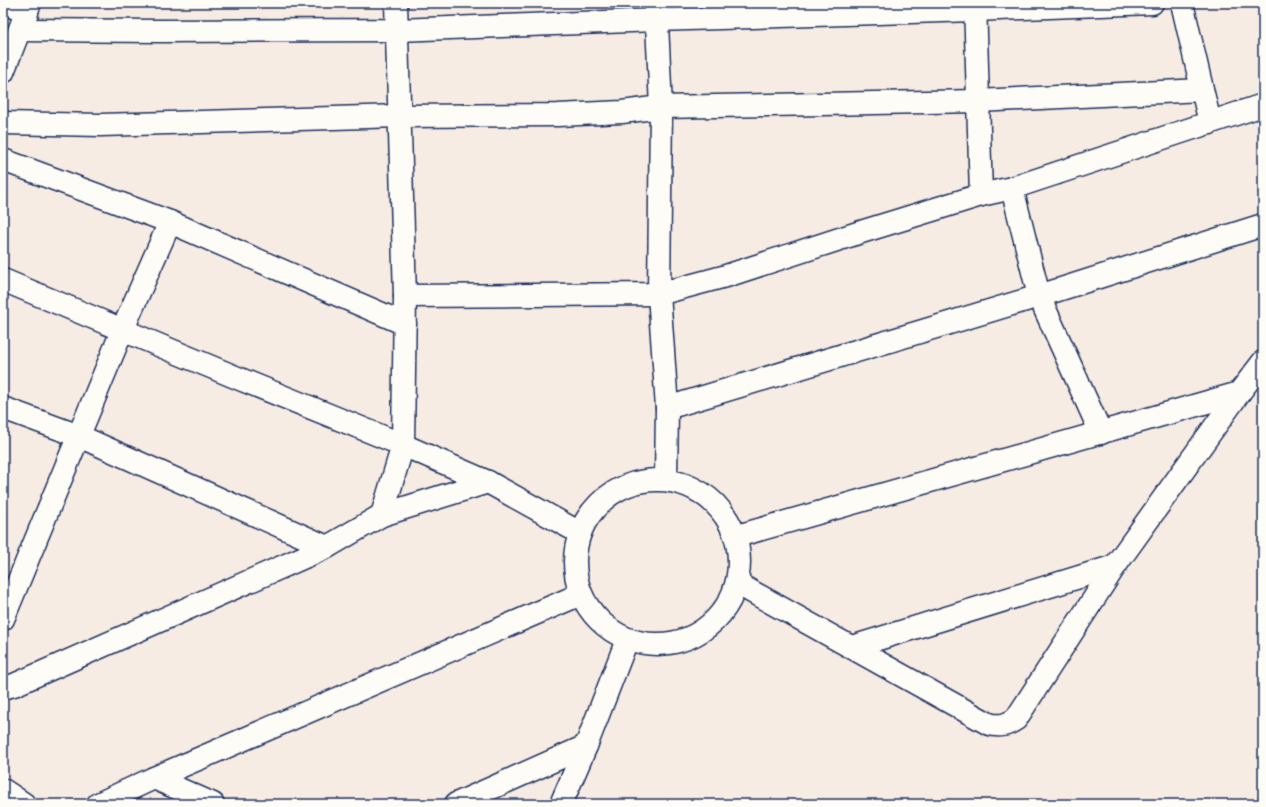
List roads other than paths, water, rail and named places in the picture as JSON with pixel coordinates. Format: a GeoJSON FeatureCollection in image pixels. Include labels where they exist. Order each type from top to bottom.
{"type":"FeatureCollection","features":[{"type":"Feature","properties":{"kind":"street"},"geometry":{"type":"LineString","coordinates":[[5,3],[26,15],[160,31],[397,30],[656,11],[1152,3]]}},
{"type":"Feature","properties":{"kind":"street"},"geometry":{"type":"LineString","coordinates":[[382,515],[403,444],[406,324],[396,3]]}},
{"type":"Feature","properties":{"kind":"street"},"geometry":{"type":"LineString","coordinates":[[1182,3],[1210,123]]}},
{"type":"Feature","properties":{"kind":"street"},"geometry":{"type":"LineString","coordinates":[[975,7],[981,195]]}},
{"type":"Feature","properties":{"kind":"street"},"geometry":{"type":"LineString","coordinates":[[656,11],[661,108],[659,294],[667,408],[666,479]]}},
{"type":"Feature","properties":{"kind":"street"},"geometry":{"type":"LineString","coordinates":[[3,72],[26,15]]}},
{"type":"Feature","properties":{"kind":"street"},"geometry":{"type":"LineString","coordinates":[[3,123],[101,125],[400,116],[558,115],[622,112],[661,108],[978,100],[1202,90]]}},
{"type":"Feature","properties":{"kind":"street"},"geometry":{"type":"LineString","coordinates":[[405,296],[659,294],[726,276],[981,195],[1012,188],[1263,105]]}},
{"type":"Feature","properties":{"kind":"street"},"geometry":{"type":"LineString","coordinates":[[3,160],[170,222],[406,324]]}},
{"type":"Feature","properties":{"kind":"street"},"geometry":{"type":"LineString","coordinates":[[1012,188],[1039,296],[1102,432]]}},
{"type":"Feature","properties":{"kind":"street"},"geometry":{"type":"LineString","coordinates":[[3,619],[8,593],[79,436],[122,331],[170,222]]}},
{"type":"Feature","properties":{"kind":"street"},"geometry":{"type":"LineString","coordinates":[[667,408],[1039,296],[1263,225]]}},
{"type":"Feature","properties":{"kind":"street"},"geometry":{"type":"LineString","coordinates":[[3,280],[122,331],[403,444],[488,482],[580,533]]}},
{"type":"Feature","properties":{"kind":"street"},"geometry":{"type":"LineString","coordinates":[[738,584],[989,724],[1001,726],[1009,724],[1021,711],[1115,566],[1263,362]]}},
{"type":"Feature","properties":{"kind":"street"},"geometry":{"type":"LineString","coordinates":[[736,536],[1239,394]]}},
{"type":"Feature","properties":{"kind":"street"},"geometry":{"type":"LineString","coordinates":[[3,408],[79,436],[327,547]]}},
{"type":"Feature","properties":{"kind":"street"},"geometry":{"type":"LineString","coordinates":[[666,479],[689,485],[710,497],[726,515],[736,536],[741,560],[738,584],[726,609],[706,630],[680,642],[652,645],[627,640],[606,628],[591,612],[581,594],[575,574],[575,553],[580,533],[594,510],[614,492],[639,481],[666,479]]}},
{"type":"Feature","properties":{"kind":"street"},"geometry":{"type":"LineString","coordinates":[[3,688],[14,685],[327,547],[382,515],[488,482]]}},
{"type":"Feature","properties":{"kind":"street"},"geometry":{"type":"LineString","coordinates":[[852,647],[1115,566]]}},
{"type":"Feature","properties":{"kind":"street"},"geometry":{"type":"LineString","coordinates":[[98,804],[154,778],[581,594]]}},
{"type":"Feature","properties":{"kind":"street"},"geometry":{"type":"LineString","coordinates":[[561,804],[586,746],[627,640]]}},
{"type":"Feature","properties":{"kind":"street"},"geometry":{"type":"LineString","coordinates":[[456,804],[586,746]]}},
{"type":"Feature","properties":{"kind":"street"},"geometry":{"type":"LineString","coordinates":[[154,778],[213,804]]}},
{"type":"Feature","properties":{"kind":"street"},"geometry":{"type":"LineString","coordinates":[[3,790],[24,804]]}}]}
